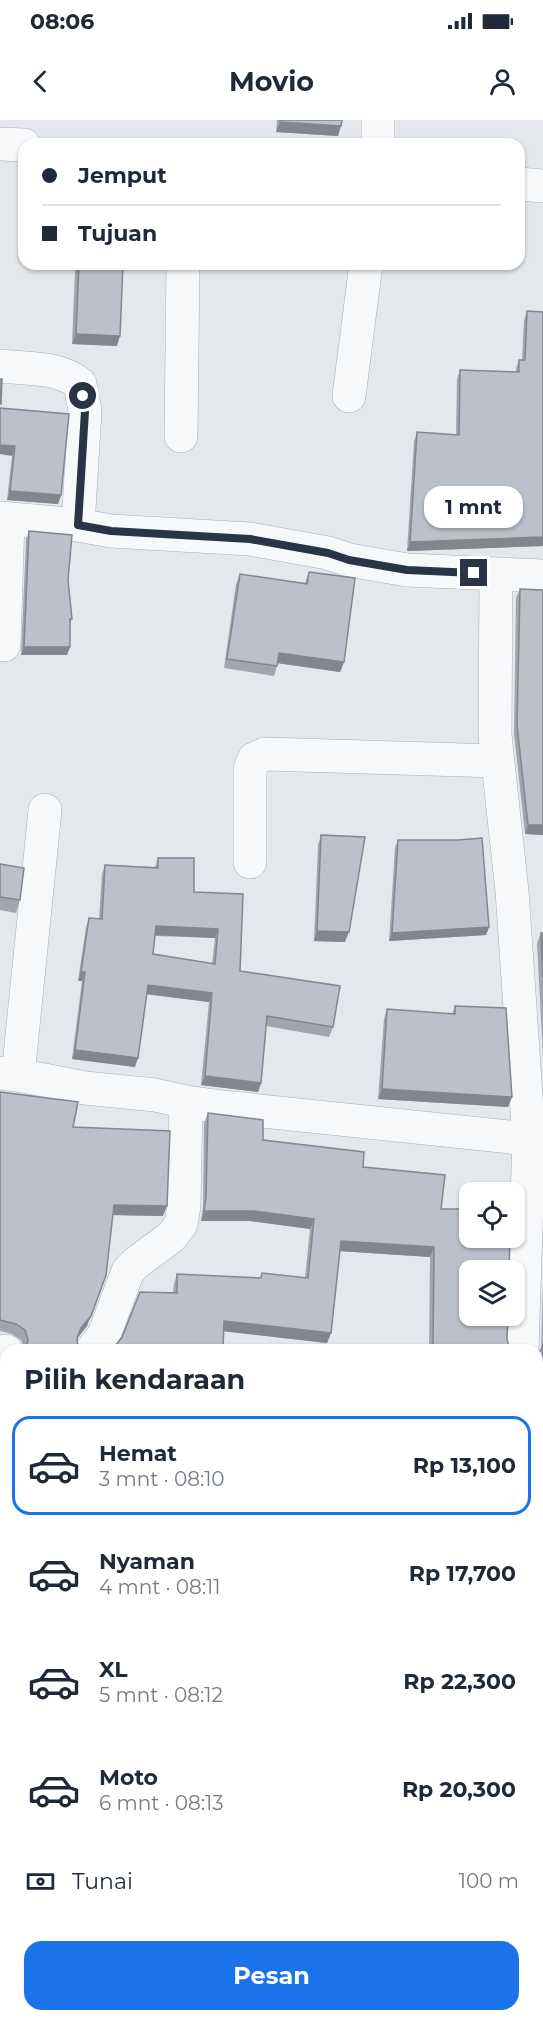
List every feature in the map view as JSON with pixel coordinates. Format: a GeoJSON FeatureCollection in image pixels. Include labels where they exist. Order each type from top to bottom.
{"type":"FeatureCollection","features":[{"type":"Feature","properties":{"kind":"street"},"geometry":{"type":"LineString","coordinates":[[378,120],[378,138]]}},
{"type":"Feature","properties":{"kind":"street"},"geometry":{"type":"LineString","coordinates":[[0,144],[18,145]]}},
{"type":"Feature","properties":{"kind":"street"},"geometry":{"type":"LineString","coordinates":[[525,184],[543,186]]}},
{"type":"Feature","properties":{"kind":"street"},"geometry":{"type":"LineString","coordinates":[[180,436],[183,270]]}},
{"type":"Feature","properties":{"kind":"street"},"geometry":{"type":"LineString","coordinates":[[349,396],[365,270]]}},
{"type":"Feature","properties":{"kind":"street"},"geometry":{"type":"LineString","coordinates":[[0,366],[59,372],[71,376],[80,384],[85,411],[78,525]]}},
{"type":"Feature","properties":{"kind":"street"},"geometry":{"type":"LineString","coordinates":[[4,645],[4,519],[78,525],[111,531],[250,539],[407,570],[543,576]]}},
{"type":"Feature","properties":{"kind":"street"},"geometry":{"type":"LineString","coordinates":[[496,574],[494,684],[498,761],[536,1140],[522,1344]]}},
{"type":"Feature","properties":{"kind":"street"},"geometry":{"type":"LineString","coordinates":[[250,861],[250,769],[254,759],[265,754],[498,761]]}},
{"type":"Feature","properties":{"kind":"street"},"geometry":{"type":"LineString","coordinates":[[45,810],[9,1074],[85,1088],[155,1095],[186,1102],[536,1140]]}},
{"type":"Feature","properties":{"kind":"street"},"geometry":{"type":"LineString","coordinates":[[97,1344],[104,1335],[128,1271],[171,1237],[180,1224],[184,1206],[186,1102]]}},
{"type":"Feature","properties":{"kind":"building"},"geometry":{"type":"Polygon","coordinates":[[[280,120],[342,120],[341,126],[280,122],[280,120]]]}},
{"type":"Feature","properties":{"kind":"building"},"geometry":{"type":"Polygon","coordinates":[[[79,270],[123,270],[120,336],[76,334],[79,270]]]}},
{"type":"Feature","properties":{"kind":"building"},"geometry":{"type":"Polygon","coordinates":[[[527,311],[543,312],[543,537],[410,542],[417,432],[459,435],[460,370],[519,372],[519,360],[525,360],[527,311]]]}},
{"type":"Feature","properties":{"kind":"building"},"geometry":{"type":"Polygon","coordinates":[[[0,379],[2,379],[1,404],[0,404],[0,379]]]}},
{"type":"Feature","properties":{"kind":"building"},"geometry":{"type":"Polygon","coordinates":[[[0,408],[69,414],[61,495],[10,491],[15,446],[0,445],[0,408]]]}},
{"type":"Feature","properties":{"kind":"building"},"geometry":{"type":"Polygon","coordinates":[[[29,531],[72,535],[68,580],[72,619],[70,619],[70,647],[24,647],[29,531]]]}},
{"type":"Feature","properties":{"kind":"building"},"geometry":{"type":"Polygon","coordinates":[[[309,572],[355,578],[344,662],[279,653],[277,666],[227,659],[240,574],[307,584],[309,572]]]}},
{"type":"Feature","properties":{"kind":"building"},"geometry":{"type":"Polygon","coordinates":[[[520,589],[543,590],[543,825],[528,825],[517,725],[520,589]]]}},
{"type":"Feature","properties":{"kind":"building"},"geometry":{"type":"Polygon","coordinates":[[[321,835],[365,837],[349,932],[317,931],[321,835]]]}},
{"type":"Feature","properties":{"kind":"building"},"geometry":{"type":"Polygon","coordinates":[[[482,838],[489,927],[392,933],[398,840],[482,838]]]}},
{"type":"Feature","properties":{"kind":"building"},"geometry":{"type":"Polygon","coordinates":[[[158,858],[194,858],[194,892],[243,894],[240,971],[340,986],[333,1027],[267,1016],[261,1083],[205,1076],[212,993],[148,985],[138,1058],[75,1050],[85,972],[81,972],[89,918],[102,919],[105,865],[158,868],[158,858]],[[156,926],[153,954],[215,964],[218,929],[156,926]]]}},
{"type":"Feature","properties":{"kind":"building"},"geometry":{"type":"Polygon","coordinates":[[[0,864],[24,868],[20,900],[0,897],[0,864]]]}},
{"type":"Feature","properties":{"kind":"building"},"geometry":{"type":"Polygon","coordinates":[[[541,933],[543,933],[543,977],[541,933]]]}},
{"type":"Feature","properties":{"kind":"building"},"geometry":{"type":"Polygon","coordinates":[[[455,1006],[506,1008],[512,1097],[382,1089],[387,1009],[455,1014],[455,1006]]]}},
{"type":"Feature","properties":{"kind":"building"},"geometry":{"type":"Polygon","coordinates":[[[0,1092],[78,1102],[73,1127],[170,1131],[167,1206],[114,1205],[106,1275],[91,1316],[81,1328],[77,1338],[78,1344],[27,1344],[25,1330],[16,1324],[0,1320],[0,1092]]]}},
{"type":"Feature","properties":{"kind":"building"},"geometry":{"type":"Polygon","coordinates":[[[208,1113],[263,1120],[263,1140],[364,1152],[363,1167],[445,1175],[441,1209],[459,1209],[459,1248],[510,1248],[509,1260],[459,1260],[459,1326],[508,1326],[508,1344],[433,1344],[434,1247],[341,1241],[331,1333],[224,1321],[223,1344],[117,1344],[122,1337],[140,1292],[177,1293],[177,1274],[261,1278],[262,1273],[308,1278],[314,1219],[253,1211],[204,1211],[208,1113]]]}},
{"type":"Feature","properties":{"kind":"route"},"geometry":{"type":"LineString","coordinates":[[83,396],[85,411],[78,525],[111,531],[250,539],[407,570],[474,573]]}}]}
